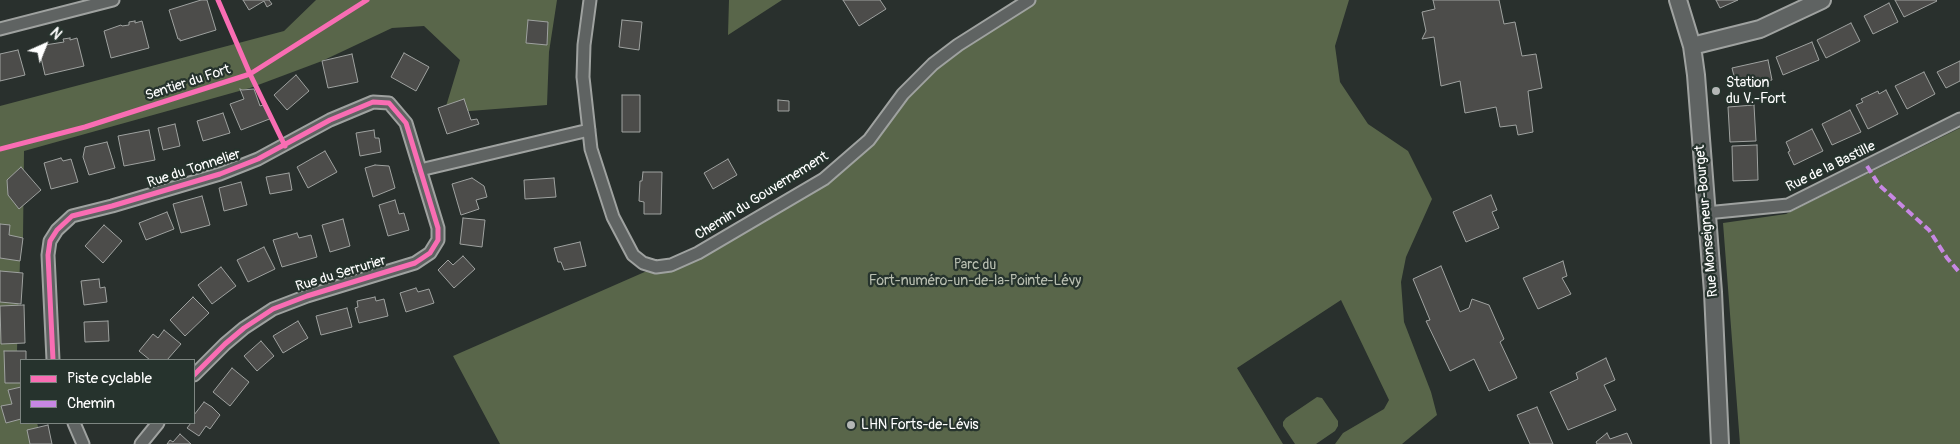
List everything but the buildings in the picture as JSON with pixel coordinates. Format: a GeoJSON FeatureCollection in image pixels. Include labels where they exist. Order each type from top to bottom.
{"type":"FeatureCollection","features":[{"type":"Feature","properties":{"kind":"street"},"geometry":{"type":"LineString","coordinates":[[0,29],[113,0]]}},
{"type":"Feature","properties":{"kind":"street"},"geometry":{"type":"LineString","coordinates":[[420,170],[589,130],[583,77],[584,45],[590,0]]}},
{"type":"Feature","properties":{"kind":"street","name":"Chemin du Gouvernement"},"geometry":{"type":"LineString","coordinates":[[589,130],[591,149],[613,218],[633,255],[643,263],[656,267],[671,265],[698,253],[824,179],[869,140],[903,94],[933,64],[958,45],[1029,0]]}},
{"type":"Feature","properties":{"kind":"street","name":"Rue Monseigneur-Bourget"},"geometry":{"type":"LineString","coordinates":[[1678,0],[1692,46],[1713,292],[1720,444]]}},
{"type":"Feature","properties":{"kind":"street"},"geometry":{"type":"LineString","coordinates":[[1692,46],[1760,29],[1822,0]]}},
{"type":"Feature","properties":{"kind":"street","name":"Rue du Tonnelier"},"geometry":{"type":"LineString","coordinates":[[53,359],[48,255],[50,241],[57,230],[72,216],[121,203],[243,165],[292,142],[330,120],[373,102],[389,103],[406,123],[420,170]]}},
{"type":"Feature","properties":{"kind":"street","name":"Rue de la Bastille"},"geometry":{"type":"LineString","coordinates":[[1706,213],[1788,205],[1960,120]]}},
{"type":"Feature","properties":{"kind":"street","name":"Rue du Serrurier"},"geometry":{"type":"LineString","coordinates":[[195,375],[225,344],[244,328],[273,309],[307,296],[415,263],[430,253],[438,240],[438,228],[420,170]]}},
{"type":"Feature","properties":{"kind":"street"},"geometry":{"type":"LineString","coordinates":[[74,424],[83,444]]}},
{"type":"Feature","properties":{"kind":"street"},"geometry":{"type":"LineString","coordinates":[[141,444],[157,424]]}},
{"type":"Feature","properties":{"kind":"green space"},"geometry":{"type":"Polygon","coordinates":[[[316,0],[557,0],[549,52],[547,105],[444,113],[460,60],[424,26],[392,28],[322,61],[250,88],[24,151],[23,238],[20,261],[17,350],[20,361],[20,424],[37,424],[43,444],[0,444],[0,106],[284,31],[316,0]]]}},
{"type":"Feature","properties":{"kind":"green space"},"geometry":{"type":"Polygon","coordinates":[[[729,0],[782,0],[728,35],[729,0]]]}},
{"type":"Feature","properties":{"kind":"green space","name":"Parc du Fort-numéro-un-de-la-Pointe-Lévy"},"geometry":{"type":"Polygon","coordinates":[[[1017,0],[1349,0],[1335,46],[1340,82],[1368,124],[1408,151],[1432,199],[1406,257],[1401,282],[1404,322],[1431,392],[1437,415],[1402,444],[1335,444],[1343,433],[1384,409],[1389,400],[1341,300],[1237,368],[1283,444],[500,444],[453,356],[656,267],[671,265],[844,163],[903,94],[1017,0]]]}},
{"type":"Feature","properties":{"kind":"green space"},"geometry":{"type":"Polygon","coordinates":[[[1960,128],[1960,444],[1740,444],[1723,223],[1786,214],[1960,128]]]}},
{"type":"Feature","properties":{"kind":"green space"},"geometry":{"type":"Polygon","coordinates":[[[1317,397],[1322,398],[1338,421],[1338,426],[1335,431],[1316,444],[1295,444],[1283,426],[1283,422],[1317,397]]]}},
{"type":"Feature","properties":{"kind":"marked path"},"geometry":{"type":"LineString","coordinates":[[1867,166],[1879,185],[1929,230],[1947,258],[1960,273]]}},
{"type":"Feature","properties":{"kind":"cycle path"},"geometry":{"type":"LineString","coordinates":[[218,0],[250,74],[285,146]]}},
{"type":"Feature","properties":{"kind":"cycle path","name":"Sentier du Fort"},"geometry":{"type":"LineString","coordinates":[[0,149],[85,127],[250,74],[367,0]]}},
{"type":"Feature","properties":{"kind":"cycle path"},"geometry":{"type":"LineString","coordinates":[[53,359],[48,255],[50,241],[57,230],[72,216],[220,174],[258,159],[330,120],[373,102],[389,103],[406,123],[438,228],[438,240],[430,253],[415,263],[307,296],[273,309],[244,328],[195,374]]}},
{"type":"Feature","properties":{"kind":"place","name":"Station du V.-Fort"},"geometry":{"type":"Point","coordinates":[1716,91]}},
{"type":"Feature","properties":{"kind":"place","name":"LHN Forts-de-Lévis"},"geometry":{"type":"Point","coordinates":[851,425]}}]}
